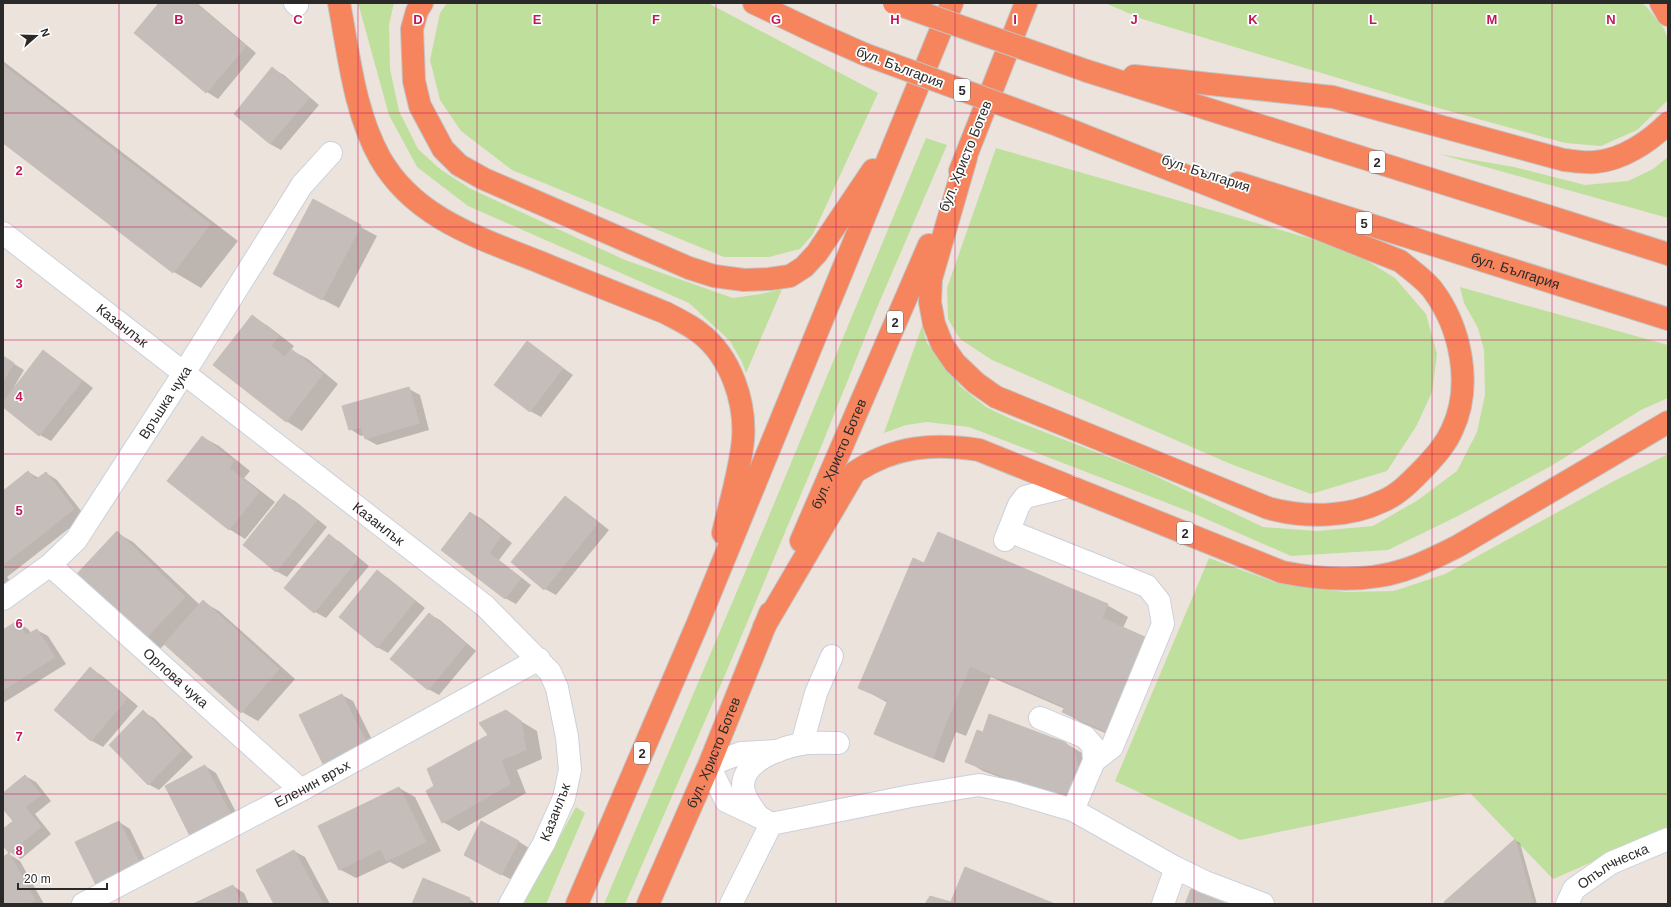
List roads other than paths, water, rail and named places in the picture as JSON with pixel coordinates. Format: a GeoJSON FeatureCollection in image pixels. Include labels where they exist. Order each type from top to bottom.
{"type":"FeatureCollection","features":[{"type":"Feature","properties":{"kind":"highway"},"geometry":{"type":"LineString","coordinates":[[339,3],[358,102],[367,130],[380,158],[396,181],[415,201],[459,229],[666,313],[684,322],[700,333],[714,346],[727,365],[741,403],[743,438],[741,456],[706,602]]}},
{"type":"Feature","properties":{"kind":"highway"},"geometry":{"type":"LineString","coordinates":[[422,3],[417,11],[412,29],[414,81],[420,106],[433,131],[443,149],[460,165],[506,188],[689,268],[714,276],[744,280],[769,279],[790,276],[804,267],[817,253],[898,132]]}},
{"type":"Feature","properties":{"kind":"highway","name":"бул. България"},"geometry":{"type":"LineString","coordinates":[[754,3],[864,54],[1060,126],[1668,319]]}},
{"type":"Feature","properties":{"kind":"highway","name":"2"},"geometry":{"type":"LineString","coordinates":[[894,3],[1087,71],[1668,254]]}},
{"type":"Feature","properties":{"kind":"highway","name":"2"},"geometry":{"type":"LineString","coordinates":[[577,904],[706,602],[952,3]]}},
{"type":"Feature","properties":{"kind":"highway"},"geometry":{"type":"LineString","coordinates":[[1661,3],[1668,15]]}},
{"type":"Feature","properties":{"kind":"highway","name":"бул. Христо Ботев"},"geometry":{"type":"LineString","coordinates":[[648,904],[710,765],[764,626],[966,158],[1025,7]]}},
{"type":"Feature","properties":{"kind":"highway"},"geometry":{"type":"LineString","coordinates":[[1087,71],[1333,98],[1564,160],[1583,162],[1596,162],[1631,151],[1647,141],[1668,123]]}},
{"type":"Feature","properties":{"kind":"highway"},"geometry":{"type":"LineString","coordinates":[[966,158],[931,280],[930,302],[934,324],[942,344],[955,363],[976,383],[996,396],[1268,508],[1281,512],[1313,516],[1351,512],[1384,501],[1414,478],[1443,447],[1458,412],[1462,371],[1459,350],[1453,326],[1442,305],[1431,288],[1416,273],[1400,262],[1060,126]]}},
{"type":"Feature","properties":{"kind":"highway","name":"2"},"geometry":{"type":"LineString","coordinates":[[764,626],[855,472],[892,453],[916,447],[941,446],[979,450],[1282,572],[1305,577],[1331,579],[1382,576],[1405,570],[1458,546],[1668,422]]}},
{"type":"Feature","properties":{"kind":"street","name":"Връшка чука"},"geometry":{"type":"LineString","coordinates":[[3,599],[50,564],[76,540],[184,373],[302,185],[331,153]]}},
{"type":"Feature","properties":{"kind":"street","name":"Казанлък"},"geometry":{"type":"LineString","coordinates":[[3,232],[485,606],[539,659],[550,672],[557,688],[567,737],[570,770],[564,798],[544,843],[510,904]]}},
{"type":"Feature","properties":{"kind":"street"},"geometry":{"type":"LineString","coordinates":[[1070,486],[1025,497],[1019,505],[1007,535],[1147,586],[1159,600],[1163,624],[1112,747],[1094,761]]}},
{"type":"Feature","properties":{"kind":"street","name":"Орлова чука"},"geometry":{"type":"LineString","coordinates":[[50,564],[301,790]]}},
{"type":"Feature","properties":{"kind":"street"},"geometry":{"type":"LineString","coordinates":[[802,744],[816,693],[832,656]]}},
{"type":"Feature","properties":{"kind":"street","name":"Еленин връх"},"geometry":{"type":"LineString","coordinates":[[83,904],[301,790],[539,659]]}},
{"type":"Feature","properties":{"kind":"street"},"geometry":{"type":"LineString","coordinates":[[1040,718],[1085,737],[1093,746],[1094,761],[1073,810]]}},
{"type":"Feature","properties":{"kind":"street"},"geometry":{"type":"LineString","coordinates":[[838,743],[802,744],[778,750],[741,753],[710,765],[726,801],[765,820],[979,785],[1012,792],[1073,810],[1176,868],[1205,882],[1263,904]]}},
{"type":"Feature","properties":{"kind":"street"},"geometry":{"type":"LineString","coordinates":[[765,820],[748,803],[742,786],[746,773],[756,761],[778,750]]}},
{"type":"Feature","properties":{"kind":"street"},"geometry":{"type":"LineString","coordinates":[[738,902],[765,820]]}},
{"type":"Feature","properties":{"kind":"street","name":"Опълчнеска"},"geometry":{"type":"LineString","coordinates":[[1567,904],[1574,889],[1611,863],[1668,838]]}},
{"type":"Feature","properties":{"kind":"street"},"geometry":{"type":"LineString","coordinates":[[1163,904],[1176,868]]}}]}
